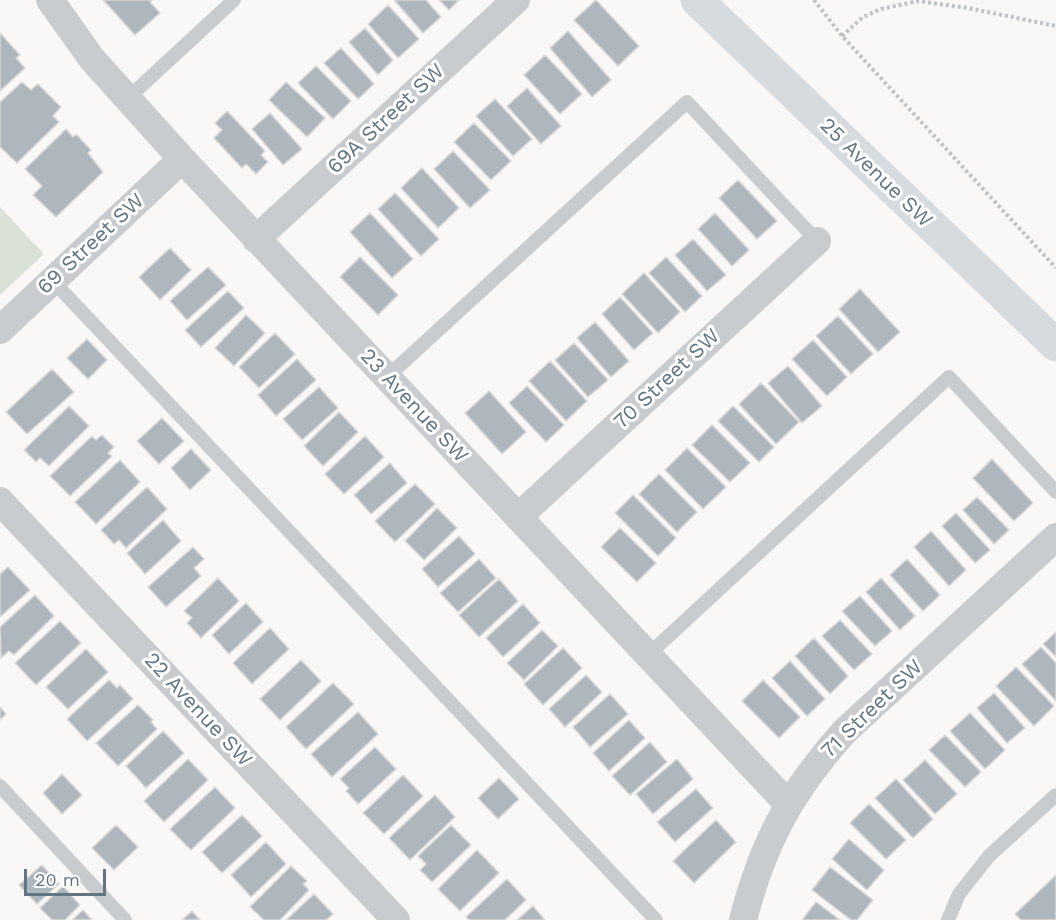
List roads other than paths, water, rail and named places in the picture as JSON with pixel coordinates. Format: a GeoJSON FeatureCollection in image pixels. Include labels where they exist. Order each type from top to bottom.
{"type":"FeatureCollection","features":[{"type":"Feature","properties":{"kind":"main road","name":"25 Avenue SW"},"geometry":{"type":"LineString","coordinates":[[697,0],[1056,345]]}},
{"type":"Feature","properties":{"kind":"street","name":"23 Avenue SW"},"geometry":{"type":"LineString","coordinates":[[50,0],[92,59],[182,159],[788,804]]}},
{"type":"Feature","properties":{"kind":"street","name":"69A Street SW"},"geometry":{"type":"LineString","coordinates":[[256,239],[516,0]]}},
{"type":"Feature","properties":{"kind":"street","name":"69 Street SW"},"geometry":{"type":"LineString","coordinates":[[0,330],[182,159]]}},
{"type":"Feature","properties":{"kind":"street","name":"70 Street SW"},"geometry":{"type":"LineString","coordinates":[[518,517],[817,241]]}},
{"type":"Feature","properties":{"kind":"street","name":"22 Avenue SW"},"geometry":{"type":"LineString","coordinates":[[0,501],[396,920]]}},
{"type":"Feature","properties":{"kind":"street","name":"71 Street SW"},"geometry":{"type":"LineString","coordinates":[[743,920],[758,868],[788,804],[823,755],[845,731],[1056,537]]}},
{"type":"Feature","properties":{"kind":"lane"},"geometry":{"type":"LineString","coordinates":[[127,99],[234,0]]}},
{"type":"Feature","properties":{"kind":"lane"},"geometry":{"type":"LineString","coordinates":[[387,377],[687,102],[817,241]]}},
{"type":"Feature","properties":{"kind":"lane"},"geometry":{"type":"LineString","coordinates":[[52,280],[656,920]]}},
{"type":"Feature","properties":{"kind":"lane"},"geometry":{"type":"LineString","coordinates":[[648,655],[949,377],[1056,492]]}},
{"type":"Feature","properties":{"kind":"lane"},"geometry":{"type":"LineString","coordinates":[[0,786],[125,920]]}},
{"type":"Feature","properties":{"kind":"lane"},"geometry":{"type":"LineString","coordinates":[[948,920],[959,894],[989,856],[1056,795]]}}]}
